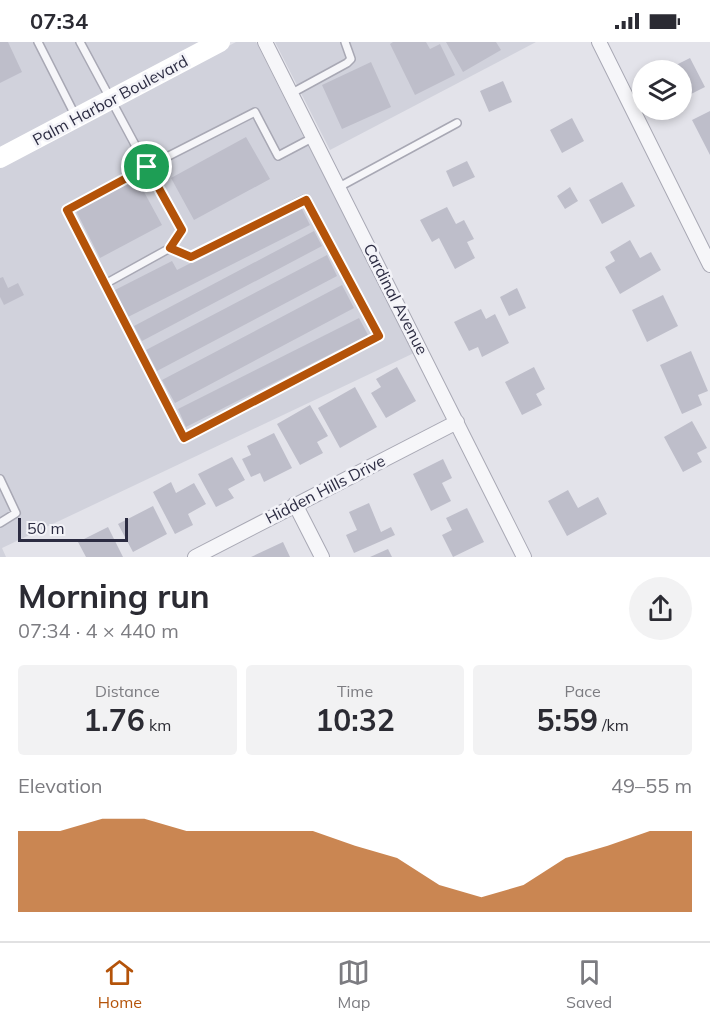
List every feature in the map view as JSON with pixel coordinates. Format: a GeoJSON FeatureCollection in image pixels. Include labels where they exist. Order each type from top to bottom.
{"type":"FeatureCollection","features":[{"type":"Feature","properties":{"kind":"main road","name":"Palm Harbor Boulevard"},"geometry":{"type":"LineString","coordinates":[[0,158],[111,98],[197,47],[220,42]]}},
{"type":"Feature","properties":{"kind":"street","name":"Cardinal Avenue"},"geometry":{"type":"LineString","coordinates":[[265,42],[524,557]]}},
{"type":"Feature","properties":{"kind":"street"},"geometry":{"type":"LineString","coordinates":[[599,42],[710,265]]}},
{"type":"Feature","properties":{"kind":"street","name":"Hidden Hills Drive"},"geometry":{"type":"LineString","coordinates":[[195,557],[457,422]]}},
{"type":"Feature","properties":{"kind":"street"},"geometry":{"type":"LineString","coordinates":[[295,504],[322,557]]}},
{"type":"Feature","properties":{"kind":"lane"},"geometry":{"type":"LineString","coordinates":[[38,42],[76,117]]}},
{"type":"Feature","properties":{"kind":"lane"},"geometry":{"type":"LineString","coordinates":[[80,42],[182,230],[170,248],[105,284]]}},
{"type":"Feature","properties":{"kind":"lane"},"geometry":{"type":"LineString","coordinates":[[292,93],[347,63],[351,59],[345,42]]}},
{"type":"Feature","properties":{"kind":"lane"},"geometry":{"type":"LineString","coordinates":[[170,248],[191,257],[306,200],[379,336],[184,438],[67,210],[255,112],[278,156],[314,137]]}},
{"type":"Feature","properties":{"kind":"lane"},"geometry":{"type":"LineString","coordinates":[[339,187],[457,123]]}},
{"type":"Feature","properties":{"kind":"lane"},"geometry":{"type":"LineString","coordinates":[[0,479],[16,513],[0,523]]}},
{"type":"Feature","properties":{"kind":"shaded area"},"geometry":{"type":"Polygon","coordinates":[[[0,42],[203,42],[0,149],[0,42]]]}},
{"type":"Feature","properties":{"kind":"shaded area"},"geometry":{"type":"Polygon","coordinates":[[[236,42],[256,42],[414,353],[2,548],[6,557],[0,557],[0,166],[236,42]]]}},
{"type":"Feature","properties":{"kind":"shaded area"},"geometry":{"type":"Polygon","coordinates":[[[275,42],[536,42],[330,150],[275,42]]]}},
{"type":"Feature","properties":{"kind":"building"},"geometry":{"type":"Polygon","coordinates":[[[0,42],[8,42],[22,72],[0,83],[0,42]]]}},
{"type":"Feature","properties":{"kind":"building"},"geometry":{"type":"Polygon","coordinates":[[[393,42],[426,42],[430,49],[440,44],[455,75],[415,95],[390,44],[393,42]]]}},
{"type":"Feature","properties":{"kind":"building"},"geometry":{"type":"Polygon","coordinates":[[[446,42],[496,42],[501,50],[463,72],[446,42]]]}},
{"type":"Feature","properties":{"kind":"building"},"geometry":{"type":"Polygon","coordinates":[[[371,62],[391,107],[342,129],[322,85],[371,62]]]}},
{"type":"Feature","properties":{"kind":"building"},"geometry":{"type":"Polygon","coordinates":[[[692,62],[705,87],[692,94],[692,62]]]}},
{"type":"Feature","properties":{"kind":"building"},"geometry":{"type":"Polygon","coordinates":[[[503,81],[512,102],[489,112],[480,91],[503,81]]]}},
{"type":"Feature","properties":{"kind":"building"},"geometry":{"type":"Polygon","coordinates":[[[710,111],[710,155],[692,120],[710,111]]]}},
{"type":"Feature","properties":{"kind":"building"},"geometry":{"type":"Polygon","coordinates":[[[572,118],[584,141],[562,153],[550,130],[572,118]]]}},
{"type":"Feature","properties":{"kind":"building"},"geometry":{"type":"Polygon","coordinates":[[[246,137],[270,179],[194,220],[171,178],[246,137]]]}},
{"type":"Feature","properties":{"kind":"building"},"geometry":{"type":"Polygon","coordinates":[[[467,161],[475,177],[453,187],[446,171],[467,161]]]}},
{"type":"Feature","properties":{"kind":"building"},"geometry":{"type":"Polygon","coordinates":[[[137,179],[162,225],[100,258],[76,211],[137,179]]]}},
{"type":"Feature","properties":{"kind":"building"},"geometry":{"type":"Polygon","coordinates":[[[622,182],[635,206],[602,224],[589,200],[622,182]]]}},
{"type":"Feature","properties":{"kind":"building"},"geometry":{"type":"Polygon","coordinates":[[[570,187],[578,201],[565,209],[557,196],[570,187]]]}},
{"type":"Feature","properties":{"kind":"building"},"geometry":{"type":"Polygon","coordinates":[[[301,207],[310,225],[128,317],[115,290],[172,261],[177,270],[301,207]]]}},
{"type":"Feature","properties":{"kind":"building"},"geometry":{"type":"Polygon","coordinates":[[[447,207],[456,224],[464,220],[474,239],[467,242],[475,258],[455,269],[439,238],[432,242],[420,220],[447,207]]]}},
{"type":"Feature","properties":{"kind":"building"},"geometry":{"type":"Polygon","coordinates":[[[314,231],[322,246],[142,341],[134,326],[314,231]]]}},
{"type":"Feature","properties":{"kind":"building"},"geometry":{"type":"Polygon","coordinates":[[[630,240],[640,258],[651,252],[661,270],[620,294],[605,267],[615,261],[610,252],[630,240]]]}},
{"type":"Feature","properties":{"kind":"building"},"geometry":{"type":"Polygon","coordinates":[[[327,255],[337,276],[157,371],[146,350],[327,255]]]}},
{"type":"Feature","properties":{"kind":"building"},"geometry":{"type":"Polygon","coordinates":[[[3,277],[8,288],[18,283],[24,295],[4,305],[0,297],[0,278],[3,277]]]}},
{"type":"Feature","properties":{"kind":"building"},"geometry":{"type":"Polygon","coordinates":[[[342,285],[354,308],[175,403],[162,380],[342,285]]]}},
{"type":"Feature","properties":{"kind":"building"},"geometry":{"type":"Polygon","coordinates":[[[517,288],[526,308],[509,316],[500,297],[517,288]]]}},
{"type":"Feature","properties":{"kind":"building"},"geometry":{"type":"Polygon","coordinates":[[[663,295],[678,326],[647,342],[632,310],[663,295]]]}},
{"type":"Feature","properties":{"kind":"building"},"geometry":{"type":"Polygon","coordinates":[[[481,309],[486,319],[495,314],[509,343],[482,357],[478,347],[469,351],[454,322],[481,309]]]}},
{"type":"Feature","properties":{"kind":"building"},"geometry":{"type":"Polygon","coordinates":[[[359,318],[368,335],[186,427],[178,409],[359,318]]]}},
{"type":"Feature","properties":{"kind":"building"},"geometry":{"type":"Polygon","coordinates":[[[691,351],[708,391],[698,395],[702,405],[682,414],[660,365],[691,351]]]}},
{"type":"Feature","properties":{"kind":"building"},"geometry":{"type":"Polygon","coordinates":[[[397,367],[416,401],[386,418],[371,393],[381,387],[376,379],[397,367]]]}},
{"type":"Feature","properties":{"kind":"building"},"geometry":{"type":"Polygon","coordinates":[[[534,367],[545,389],[536,394],[542,405],[522,415],[505,382],[534,367]]]}},
{"type":"Feature","properties":{"kind":"building"},"geometry":{"type":"Polygon","coordinates":[[[355,387],[377,427],[340,448],[318,408],[355,387]]]}},
{"type":"Feature","properties":{"kind":"building"},"geometry":{"type":"Polygon","coordinates":[[[310,405],[328,436],[317,442],[323,453],[300,465],[277,424],[310,405]]]}},
{"type":"Feature","properties":{"kind":"building"},"geometry":{"type":"Polygon","coordinates":[[[692,421],[707,448],[697,453],[702,462],[683,472],[664,437],[692,421]]]}},
{"type":"Feature","properties":{"kind":"building"},"geometry":{"type":"Polygon","coordinates":[[[274,433],[292,468],[264,482],[260,473],[251,477],[242,459],[251,455],[247,446],[274,433]]]}},
{"type":"Feature","properties":{"kind":"building"},"geometry":{"type":"Polygon","coordinates":[[[232,457],[245,480],[228,489],[234,498],[216,507],[198,474],[232,457]]]}},
{"type":"Feature","properties":{"kind":"building"},"geometry":{"type":"Polygon","coordinates":[[[443,459],[452,478],[442,483],[451,501],[431,511],[413,474],[443,459]]]}},
{"type":"Feature","properties":{"kind":"building"},"geometry":{"type":"Polygon","coordinates":[[[171,482],[176,493],[194,483],[206,504],[188,514],[193,525],[175,534],[153,492],[171,482]]]}},
{"type":"Feature","properties":{"kind":"building"},"geometry":{"type":"Polygon","coordinates":[[[568,490],[578,508],[598,497],[607,514],[567,536],[548,501],[568,490]]]}},
{"type":"Feature","properties":{"kind":"building"},"geometry":{"type":"Polygon","coordinates":[[[369,503],[381,532],[391,527],[395,535],[354,553],[346,535],[357,530],[349,512],[369,503]]]}},
{"type":"Feature","properties":{"kind":"building"},"geometry":{"type":"Polygon","coordinates":[[[153,506],[167,534],[133,552],[118,524],[153,506]]]}},
{"type":"Feature","properties":{"kind":"building"},"geometry":{"type":"Polygon","coordinates":[[[467,508],[484,542],[453,557],[442,535],[452,530],[446,518],[467,508]]]}},
{"type":"Feature","properties":{"kind":"building"},"geometry":{"type":"Polygon","coordinates":[[[108,527],[123,557],[86,557],[78,542],[108,527]]]}},
{"type":"Feature","properties":{"kind":"building"},"geometry":{"type":"Polygon","coordinates":[[[283,542],[290,557],[251,557],[283,542]]]}},
{"type":"Feature","properties":{"kind":"building"},"geometry":{"type":"Polygon","coordinates":[[[388,549],[392,557],[370,557],[388,549]]]}},
{"type":"Feature","properties":{"kind":"route"},"geometry":{"type":"LineString","coordinates":[[147,167],[182,230],[170,248],[191,257],[306,200],[379,336],[184,438],[67,210],[147,167]]}}]}
